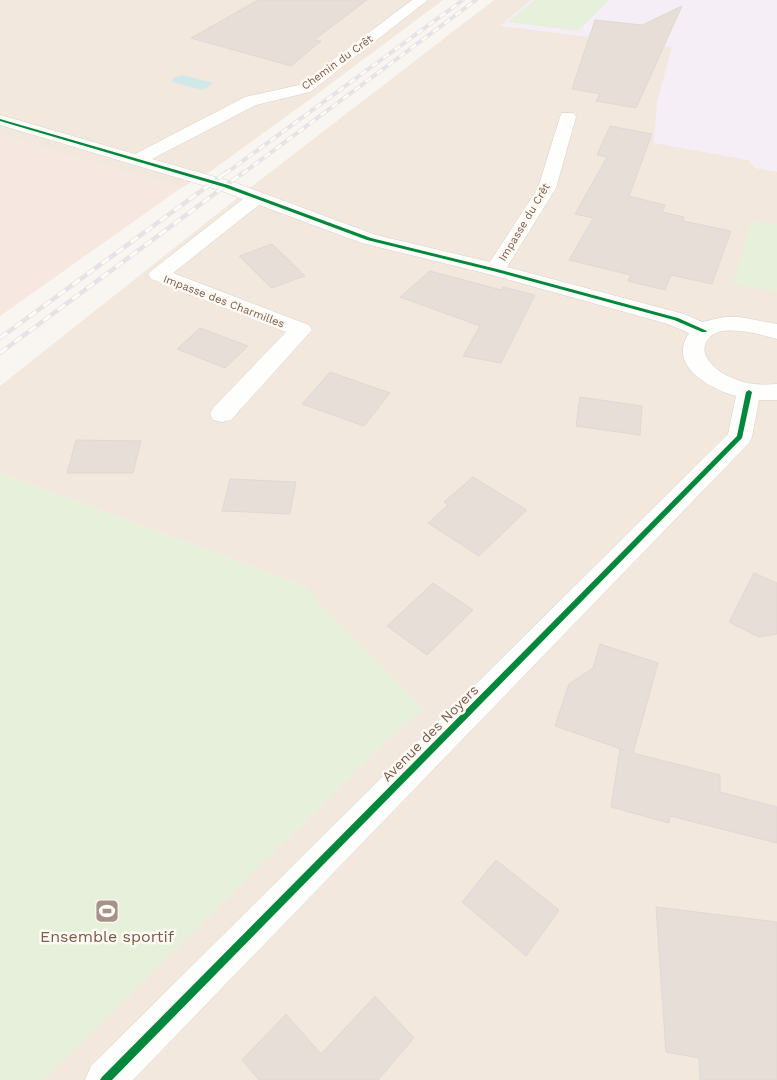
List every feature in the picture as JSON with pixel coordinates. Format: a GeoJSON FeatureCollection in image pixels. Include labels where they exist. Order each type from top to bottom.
{"type":"FeatureCollection","features":[{"type":"Feature","properties":{"kind":"street","name":"Chemin du Crêt"},"geometry":{"type":"LineString","coordinates":[[138,159],[251,102],[304,89],[421,0]]}},
{"type":"Feature","properties":{"kind":"street","name":"Impasse du Crêt"},"geometry":{"type":"LineString","coordinates":[[495,270],[547,188],[568,117]]}},
{"type":"Feature","properties":{"kind":"street"},"geometry":{"type":"LineString","coordinates":[[0,120],[138,159],[257,197],[369,239],[495,270],[676,319],[704,330]]}},
{"type":"Feature","properties":{"kind":"street","name":"Impasse des Charmilles"},"geometry":{"type":"LineString","coordinates":[[222,414],[301,330],[158,276],[257,197]]}},
{"type":"Feature","properties":{"kind":"street"},"geometry":{"type":"LineString","coordinates":[[763,392],[724,384],[705,372],[694,357],[694,342],[704,330],[720,324],[742,322],[764,326],[777,332]]}},
{"type":"Feature","properties":{"kind":"street","name":"Avenue des Noyers"},"geometry":{"type":"LineString","coordinates":[[105,1080],[740,437],[763,392]]}},
{"type":"Feature","properties":{"kind":"shaded area"},"geometry":{"type":"Polygon","coordinates":[[[0,0],[443,0],[211,171],[181,188],[0,136],[0,0]]]}},
{"type":"Feature","properties":{"kind":"shaded area"},"geometry":{"type":"Polygon","coordinates":[[[494,0],[777,0],[777,1080],[43,1080],[384,743],[423,709],[302,585],[0,473],[0,386],[255,184],[494,0]]]}},
{"type":"Feature","properties":{"kind":"shaded area"},"geometry":{"type":"Polygon","coordinates":[[[531,0],[777,0],[777,172],[755,168],[748,160],[654,143],[657,102],[672,47],[500,26],[531,0]]]}},
{"type":"Feature","properties":{"kind":"shaded area"},"geometry":{"type":"Polygon","coordinates":[[[0,136],[181,188],[0,316],[0,136]]]}},
{"type":"Feature","properties":{"kind":"green space"},"geometry":{"type":"Polygon","coordinates":[[[534,0],[609,0],[578,31],[508,22],[534,0]]]}},
{"type":"Feature","properties":{"kind":"green space"},"geometry":{"type":"Polygon","coordinates":[[[751,220],[777,225],[777,292],[733,284],[751,220]]]}},
{"type":"Feature","properties":{"kind":"green space","name":"Ensemble sportif"},"geometry":{"type":"Polygon","coordinates":[[[0,473],[302,585],[423,709],[384,743],[43,1080],[0,1080],[0,473]]]}},
{"type":"Feature","properties":{"kind":"water"},"geometry":{"type":"Polygon","coordinates":[[[182,75],[213,83],[203,90],[172,82],[173,78],[182,75]]]}},
{"type":"Feature","properties":{"kind":"building"},"geometry":{"type":"Polygon","coordinates":[[[258,0],[367,0],[314,40],[321,41],[291,66],[191,38],[258,0]]]}},
{"type":"Feature","properties":{"kind":"building"},"geometry":{"type":"Polygon","coordinates":[[[682,6],[636,108],[596,101],[600,94],[572,89],[595,20],[642,25],[682,6]]]}},
{"type":"Feature","properties":{"kind":"building"},"geometry":{"type":"Polygon","coordinates":[[[610,126],[652,134],[629,196],[665,205],[662,212],[684,217],[683,221],[731,231],[712,284],[671,275],[665,290],[628,281],[631,275],[569,260],[593,218],[575,214],[607,157],[597,155],[610,126]]]}},
{"type":"Feature","properties":{"kind":"building"},"geometry":{"type":"Polygon","coordinates":[[[272,244],[305,276],[271,288],[239,256],[272,244]]]}},
{"type":"Feature","properties":{"kind":"building"},"geometry":{"type":"Polygon","coordinates":[[[430,271],[501,290],[503,287],[535,295],[501,363],[463,356],[480,326],[400,297],[430,271]]]}},
{"type":"Feature","properties":{"kind":"building"},"geometry":{"type":"Polygon","coordinates":[[[200,328],[248,346],[225,368],[177,349],[200,328]]]}},
{"type":"Feature","properties":{"kind":"building"},"geometry":{"type":"Polygon","coordinates":[[[330,372],[390,393],[364,426],[302,404],[330,372]]]}},
{"type":"Feature","properties":{"kind":"building"},"geometry":{"type":"Polygon","coordinates":[[[580,397],[642,406],[640,435],[576,426],[580,397]]]}},
{"type":"Feature","properties":{"kind":"building"},"geometry":{"type":"Polygon","coordinates":[[[76,440],[141,441],[133,473],[67,473],[76,440]]]}},
{"type":"Feature","properties":{"kind":"building"},"geometry":{"type":"Polygon","coordinates":[[[473,477],[527,510],[479,556],[428,523],[448,505],[444,502],[473,477]]]}},
{"type":"Feature","properties":{"kind":"building"},"geometry":{"type":"Polygon","coordinates":[[[230,479],[296,482],[290,514],[222,511],[230,479]]]}},
{"type":"Feature","properties":{"kind":"building"},"geometry":{"type":"Polygon","coordinates":[[[754,573],[777,583],[777,634],[759,637],[729,622],[754,573]]]}},
{"type":"Feature","properties":{"kind":"building"},"geometry":{"type":"Polygon","coordinates":[[[433,583],[473,610],[427,655],[387,626],[433,583]]]}},
{"type":"Feature","properties":{"kind":"building"},"geometry":{"type":"Polygon","coordinates":[[[600,644],[658,663],[633,753],[720,775],[720,792],[777,807],[777,843],[670,816],[669,823],[611,807],[620,749],[624,750],[555,726],[569,684],[593,668],[600,644]]]}},
{"type":"Feature","properties":{"kind":"building"},"geometry":{"type":"Polygon","coordinates":[[[496,860],[559,910],[526,956],[462,902],[496,860]]]}},
{"type":"Feature","properties":{"kind":"building"},"geometry":{"type":"Polygon","coordinates":[[[656,907],[777,922],[777,1080],[700,1080],[699,1058],[666,1052],[656,907]]]}},
{"type":"Feature","properties":{"kind":"building"},"geometry":{"type":"Polygon","coordinates":[[[375,996],[414,1038],[378,1080],[259,1080],[242,1060],[286,1014],[321,1054],[375,996]]]}},
{"type":"Feature","properties":{"kind":"railway"},"geometry":{"type":"LineString","coordinates":[[225,174],[463,0]]}},
{"type":"Feature","properties":{"kind":"railway"},"geometry":{"type":"LineString","coordinates":[[242,174],[476,0]]}},
{"type":"Feature","properties":{"kind":"railway"},"geometry":{"type":"LineString","coordinates":[[0,338],[227,172]]}},
{"type":"Feature","properties":{"kind":"railway"},"geometry":{"type":"LineString","coordinates":[[0,353],[244,172]]}},
{"type":"Feature","properties":{"kind":"cycle path"},"geometry":{"type":"LineString","coordinates":[[0,120],[226,186],[369,239],[495,270],[676,319],[704,331]]}},
{"type":"Feature","properties":{"kind":"cycle path"},"geometry":{"type":"LineString","coordinates":[[105,1080],[740,437],[749,392]]}},
{"type":"Feature","properties":{"kind":"place","name":"Ensemble sportif"},"geometry":{"type":"Point","coordinates":[107,911]}}]}
